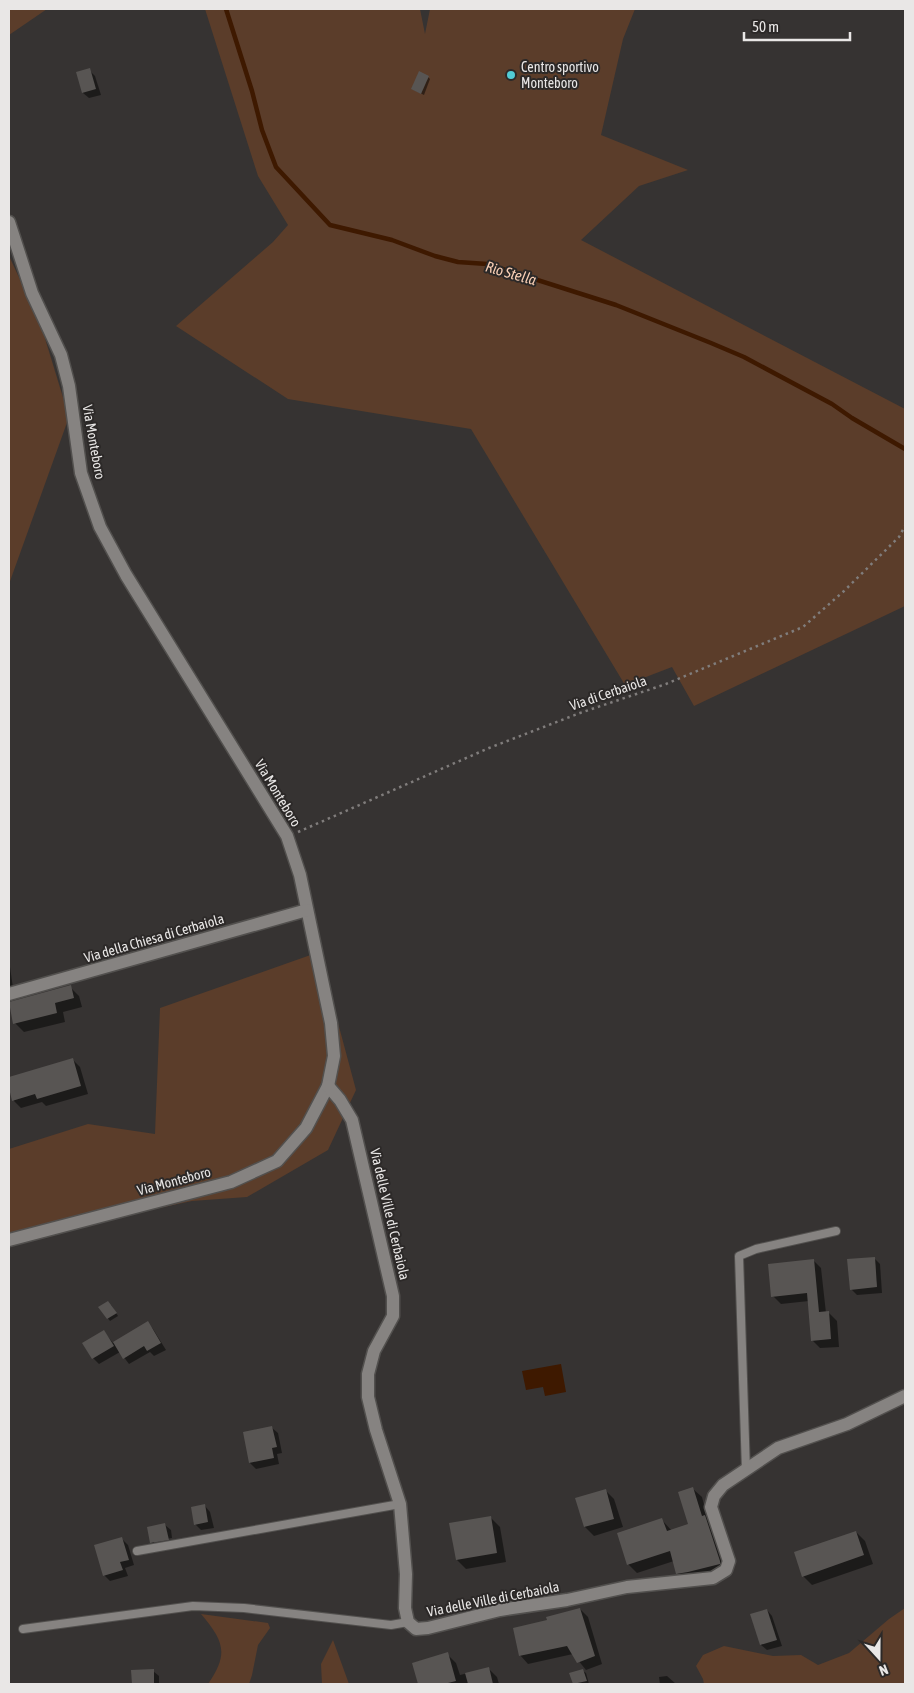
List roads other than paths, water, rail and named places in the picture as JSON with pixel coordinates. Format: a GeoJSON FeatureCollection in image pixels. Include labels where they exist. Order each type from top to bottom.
{"type":"FeatureCollection","features":[{"type":"Feature","properties":{"kind":"street","name":"Via Monteboro"},"geometry":{"type":"LineString","coordinates":[[9,222],[32,293],[61,356],[69,386],[82,473],[100,527],[131,584],[287,836],[300,875],[331,1023],[334,1056],[328,1086],[306,1128],[277,1161],[231,1182],[9,1240]]}},
{"type":"Feature","properties":{"kind":"street","name":"Via della Chiesa di Cerbaiola"},"geometry":{"type":"LineString","coordinates":[[9,994],[307,910]]}},
{"type":"Feature","properties":{"kind":"street","name":"Via delle Ville di Cerbaiola"},"geometry":{"type":"LineString","coordinates":[[328,1086],[340,1100],[352,1120],[393,1296],[393,1316],[374,1351],[368,1374],[368,1397],[376,1430],[400,1504],[406,1574],[405,1608],[408,1622],[416,1629],[428,1628],[500,1610],[567,1600],[627,1587],[713,1578],[726,1570],[729,1561],[712,1507],[714,1496],[723,1485],[778,1448],[847,1424],[905,1396]]}},
{"type":"Feature","properties":{"kind":"lane"},"geometry":{"type":"LineString","coordinates":[[746,1471],[739,1256],[756,1249],[836,1231]]}},
{"type":"Feature","properties":{"kind":"lane"},"geometry":{"type":"LineString","coordinates":[[137,1551],[400,1504]]}},
{"type":"Feature","properties":{"kind":"lane"},"geometry":{"type":"LineString","coordinates":[[23,1629],[193,1606],[244,1608],[391,1625],[408,1622]]}},
{"type":"Feature","properties":{"kind":"waterway","name":"Rio Stella"},"geometry":{"type":"LineString","coordinates":[[226,9],[252,91],[262,130],[276,167],[330,225],[392,240],[435,256],[458,262],[487,264],[616,305],[744,357],[832,404],[905,449]]}},
{"type":"Feature","properties":{"kind":"place","name":"Centro sportivo Monteboro"},"geometry":{"type":"Point","coordinates":[511,75]}}]}
